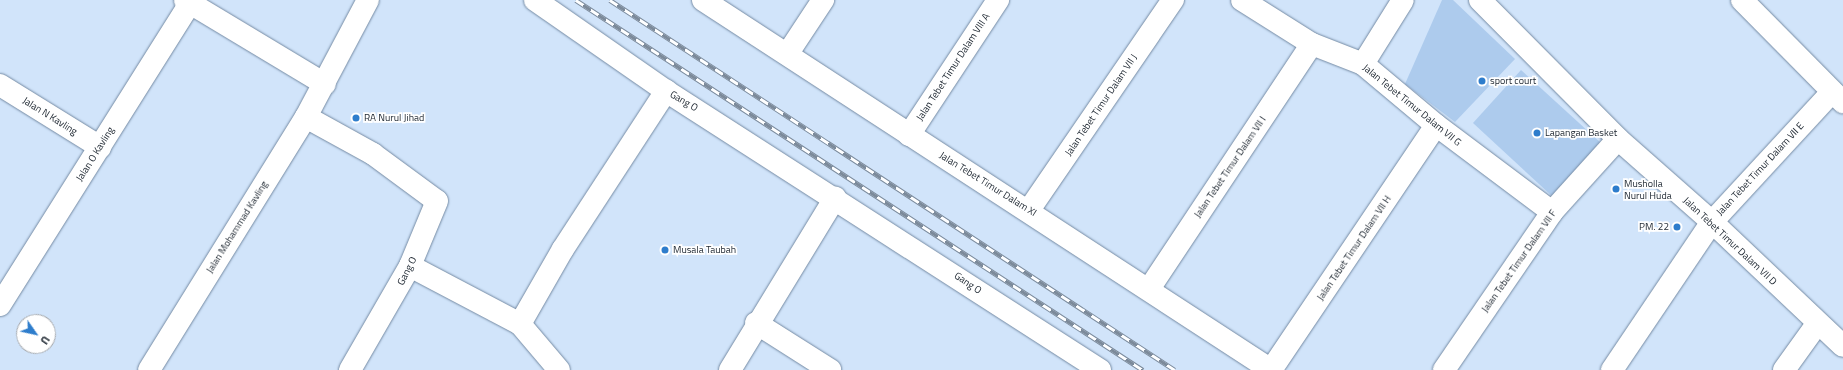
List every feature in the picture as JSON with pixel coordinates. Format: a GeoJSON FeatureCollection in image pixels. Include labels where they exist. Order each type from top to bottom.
{"type":"FeatureCollection","features":[{"type":"Feature","properties":{"kind":"street","name":"Jalan Mohammad Kavling"},"geometry":{"type":"LineString","coordinates":[[149,370],[306,117],[325,84],[368,0]]}},
{"type":"Feature","properties":{"kind":"street","name":"Gang O"},"geometry":{"type":"LineString","coordinates":[[535,0],[666,90],[1100,370]]}},
{"type":"Feature","properties":{"kind":"street","name":"Jalan Tebet Timur Dalam XI"},"geometry":{"type":"LineString","coordinates":[[703,0],[788,53],[909,135],[1029,210],[1271,370]]}},
{"type":"Feature","properties":{"kind":"street"},"geometry":{"type":"LineString","coordinates":[[788,53],[823,0]]}},
{"type":"Feature","properties":{"kind":"street","name":"Jalan Tebet Timur Dalam VIII A"},"geometry":{"type":"LineString","coordinates":[[909,135],[998,0]]}},
{"type":"Feature","properties":{"kind":"street","name":"Jalan Tebet Timur Dalam VII J"},"geometry":{"type":"LineString","coordinates":[[1029,210],[1173,0]]}},
{"type":"Feature","properties":{"kind":"street","name":"Jalan Tebet Timur Dalam VII G"},"geometry":{"type":"LineString","coordinates":[[1242,0],[1312,44],[1363,64],[1436,126],[1552,212]]}},
{"type":"Feature","properties":{"kind":"street"},"geometry":{"type":"LineString","coordinates":[[1363,64],[1403,0]]}},
{"type":"Feature","properties":{"kind":"street","name":"Jalan Tebet Timur Dalam VII D"},"geometry":{"type":"LineString","coordinates":[[1480,0],[1618,139],[1712,222],[1817,324],[1843,346]]}},
{"type":"Feature","properties":{"kind":"street"},"geometry":{"type":"LineString","coordinates":[[1742,0],[1838,97]]}},
{"type":"Feature","properties":{"kind":"street","name":"Jalan O Kavling"},"geometry":{"type":"LineString","coordinates":[[0,305],[100,147],[188,2],[325,84]]}},
{"type":"Feature","properties":{"kind":"street","name":"Jalan Tebet Timur Dalam VII I"},"geometry":{"type":"LineString","coordinates":[[1149,289],[1312,44]]}},
{"type":"Feature","properties":{"kind":"street","name":"Jalan N Kavling"},"geometry":{"type":"LineString","coordinates":[[0,85],[100,147]]}},
{"type":"Feature","properties":{"kind":"street"},"geometry":{"type":"LineString","coordinates":[[520,324],[563,249],[666,90]]}},
{"type":"Feature","properties":{"kind":"street","name":"Jalan Tebet Timur Dalam VII E"},"geometry":{"type":"LineString","coordinates":[[1612,370],[1712,222],[1838,97]]}},
{"type":"Feature","properties":{"kind":"street","name":"Gang O"},"geometry":{"type":"LineString","coordinates":[[306,117],[373,154],[437,201],[410,266],[350,370]]}},
{"type":"Feature","properties":{"kind":"street","name":"Jalan Tebet Timur Dalam VII H"},"geometry":{"type":"LineString","coordinates":[[1271,370],[1436,126]]}},
{"type":"Feature","properties":{"kind":"street","name":"Jalan Tebet Timur Dalam VII F"},"geometry":{"type":"LineString","coordinates":[[1444,370],[1552,212],[1618,139]]}},
{"type":"Feature","properties":{"kind":"street"},"geometry":{"type":"LineString","coordinates":[[730,370],[756,323],[835,198]]}},
{"type":"Feature","properties":{"kind":"street"},"geometry":{"type":"LineString","coordinates":[[410,266],[520,324],[559,370]]}},
{"type":"Feature","properties":{"kind":"street"},"geometry":{"type":"LineString","coordinates":[[756,323],[830,370]]}},
{"type":"Feature","properties":{"kind":"street"},"geometry":{"type":"LineString","coordinates":[[1784,370],[1817,324]]}},
{"type":"Feature","properties":{"kind":"shaded area"},"geometry":{"type":"Polygon","coordinates":[[[1442,0],[1453,0],[1515,59],[1455,122],[1405,84],[1442,0]]]}},
{"type":"Feature","properties":{"kind":"shaded area","name":"Lapangan Basket"},"geometry":{"type":"Polygon","coordinates":[[[1521,70],[1601,143],[1552,196],[1473,123],[1521,70]]]}},
{"type":"Feature","properties":{"kind":"railway"},"geometry":{"type":"LineString","coordinates":[[576,0],[1143,370]]}},
{"type":"Feature","properties":{"kind":"railway"},"geometry":{"type":"LineString","coordinates":[[610,0],[1175,370]]}},
{"type":"Feature","properties":{"kind":"place","name":"sport court"},"geometry":{"type":"Point","coordinates":[1482,81]}},
{"type":"Feature","properties":{"kind":"place","name":"RA Nurul Jihad"},"geometry":{"type":"Point","coordinates":[356,118]}},
{"type":"Feature","properties":{"kind":"place","name":"Lapangan Basket"},"geometry":{"type":"Point","coordinates":[1537,133]}},
{"type":"Feature","properties":{"kind":"place","name":"Musholla Nurul Huda"},"geometry":{"type":"Point","coordinates":[1616,189]}},
{"type":"Feature","properties":{"kind":"place","name":"PM. 22"},"geometry":{"type":"Point","coordinates":[1677,227]}},
{"type":"Feature","properties":{"kind":"place","name":"Musala Taubah"},"geometry":{"type":"Point","coordinates":[665,250]}}]}
